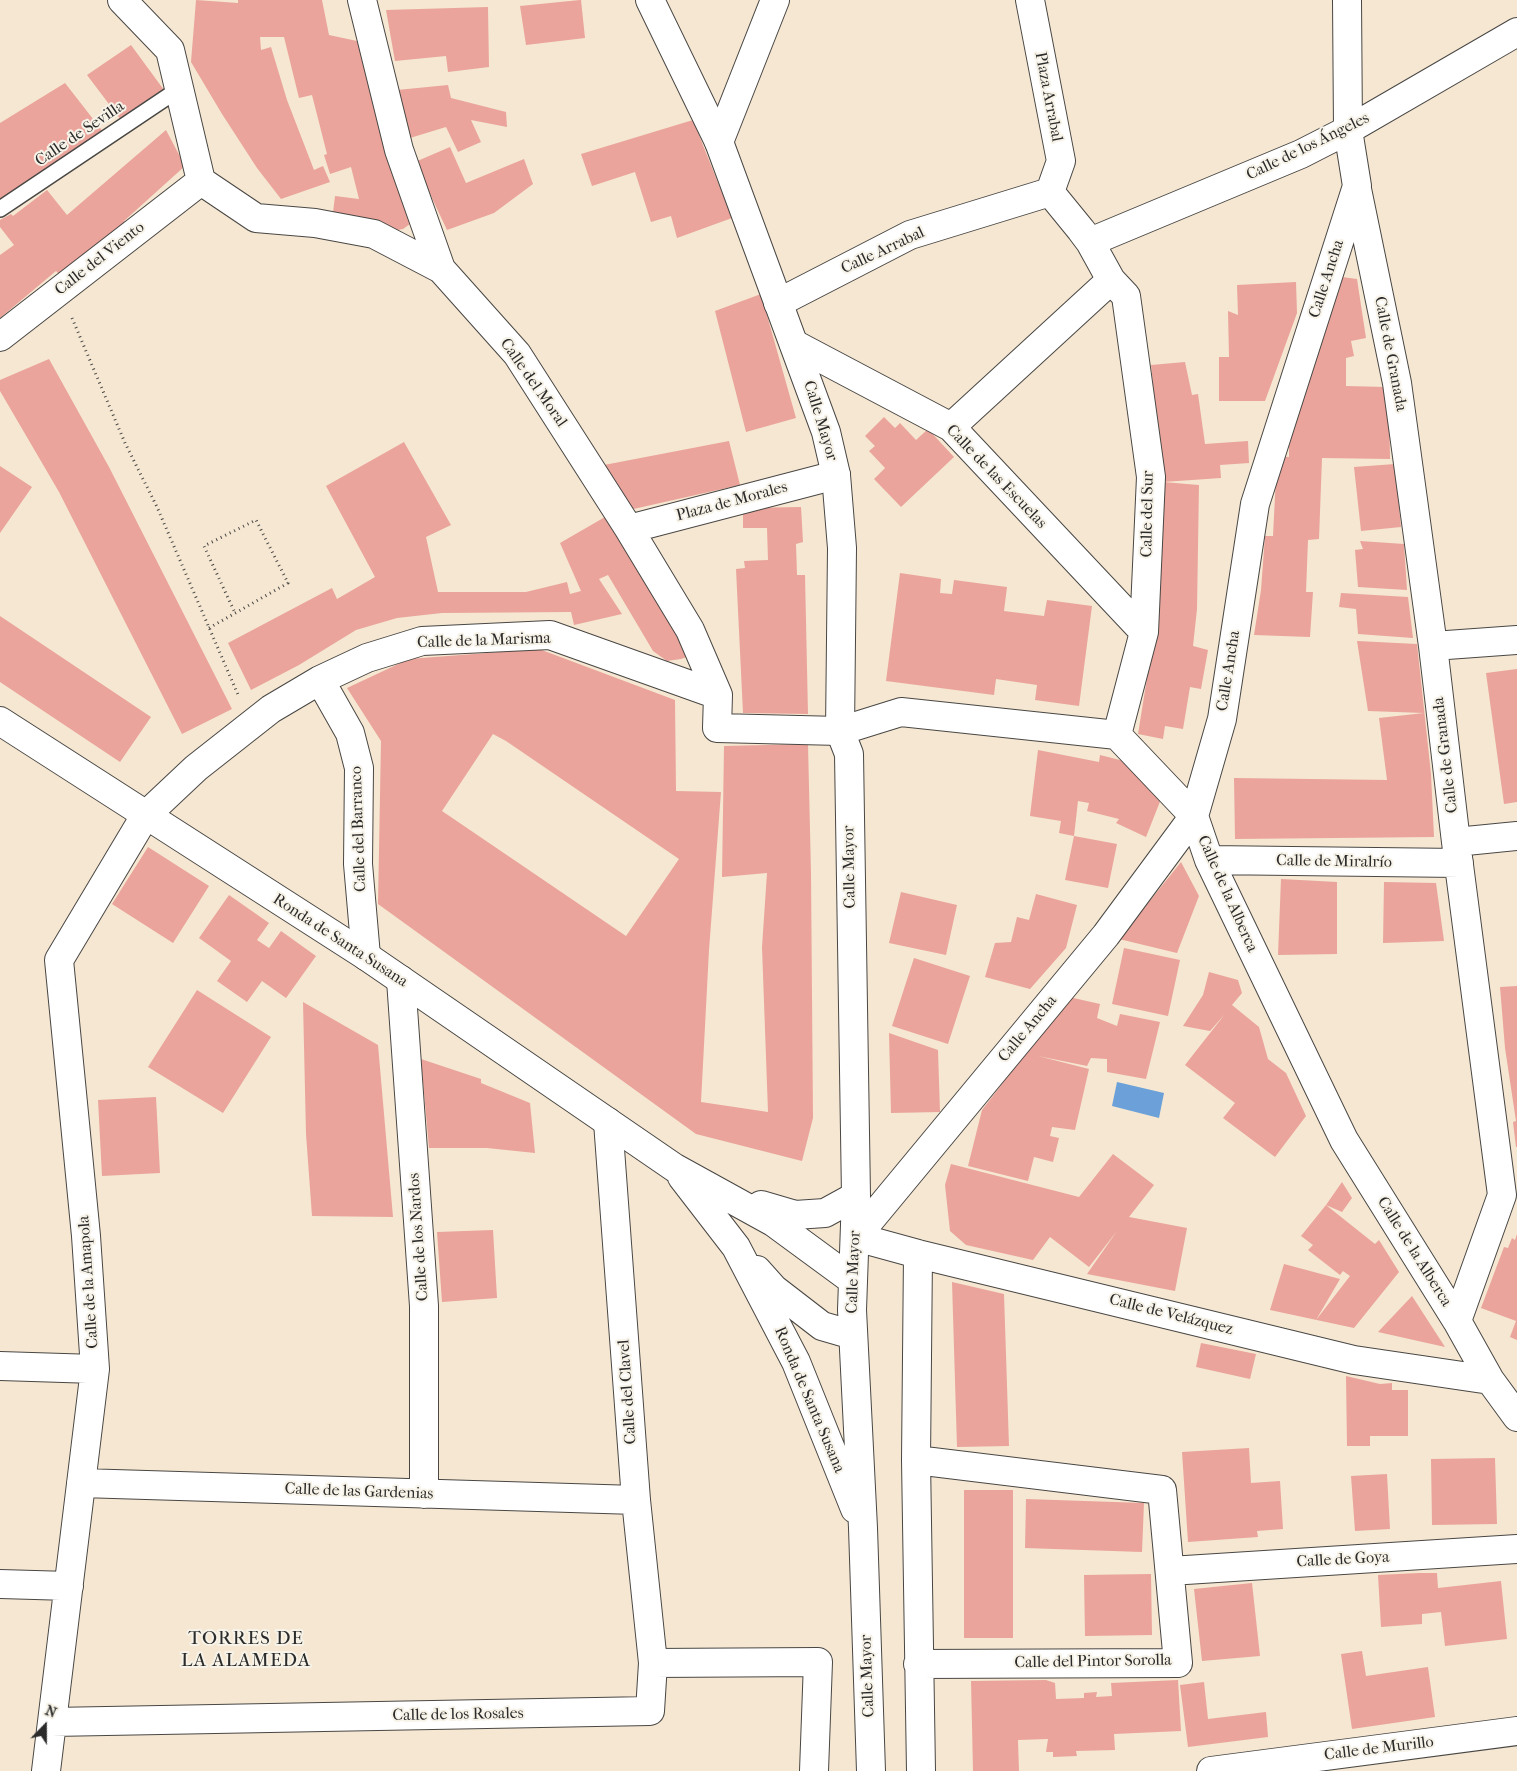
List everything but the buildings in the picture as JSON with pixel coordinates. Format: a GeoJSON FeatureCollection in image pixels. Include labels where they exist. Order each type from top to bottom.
{"type":"FeatureCollection","features":[{"type":"Feature","properties":{"kind":"street"},"geometry":{"type":"LineString","coordinates":[[122,0],[170,50],[201,181],[256,218],[315,224],[374,234],[441,269]]}},
{"type":"Feature","properties":{"kind":"street","name":"Calle del Moral"},"geometry":{"type":"LineString","coordinates":[[362,0],[399,150],[441,269],[517,354],[629,529],[690,630],[718,695],[718,728],[840,731]]}},
{"type":"Feature","properties":{"kind":"street","name":"Calle Mayor"},"geometry":{"type":"LineString","coordinates":[[650,0],[719,142],[826,432],[836,475],[842,548],[840,731],[849,754],[856,1196],[856,1236],[852,1280],[853,1334],[863,1528],[872,1771]]}},
{"type":"Feature","properties":{"kind":"street"},"geometry":{"type":"LineString","coordinates":[[719,142],[775,0]]}},
{"type":"Feature","properties":{"kind":"street","name":"Plaza Arrabal"},"geometry":{"type":"LineString","coordinates":[[1030,0],[1061,162],[1050,192]]}},
{"type":"Feature","properties":{"kind":"street","name":"Calle Ancha"},"geometry":{"type":"LineString","coordinates":[[856,1236],[1106,935],[1194,816],[1222,719],[1255,504],[1356,186],[1348,130],[1347,0]]}},
{"type":"Feature","properties":{"kind":"street","name":"Calle de los Ángeles"},"geometry":{"type":"LineString","coordinates":[[1090,242],[1301,154],[1348,130],[1517,32]]}},
{"type":"Feature","properties":{"kind":"street","name":"Calle del Viento"},"geometry":{"type":"LineString","coordinates":[[0,337],[201,181]]}},
{"type":"Feature","properties":{"kind":"street","name":"Calle de Granada"},"geometry":{"type":"LineString","coordinates":[[1356,186],[1398,383],[1502,1195],[1456,1321]]}},
{"type":"Feature","properties":{"kind":"street","name":"Calle del Sur"},"geometry":{"type":"LineString","coordinates":[[1050,192],[1090,242],[1111,280],[1126,296],[1151,477],[1144,632],[1117,735]]}},
{"type":"Feature","properties":{"kind":"street","name":"Calle Arrabal"},"geometry":{"type":"LineString","coordinates":[[778,303],[910,235],[1050,192]]}},
{"type":"Feature","properties":{"kind":"street"},"geometry":{"type":"LineString","coordinates":[[952,427],[1111,280]]}},
{"type":"Feature","properties":{"kind":"street","name":"Calle de las Escuelas"},"geometry":{"type":"LineString","coordinates":[[794,344],[952,427],[1144,632]]}},
{"type":"Feature","properties":{"kind":"street","name":"Plaza de Morales"},"geometry":{"type":"LineString","coordinates":[[629,529],[836,475]]}},
{"type":"Feature","properties":{"kind":"street","name":"Calle de la Marisma"},"geometry":{"type":"LineString","coordinates":[[145,816],[196,768],[271,709],[320,680],[367,658],[422,641],[550,635],[718,695]]}},
{"type":"Feature","properties":{"kind":"street"},"geometry":{"type":"LineString","coordinates":[[1433,646],[1517,640]]}},
{"type":"Feature","properties":{"kind":"street","name":"Calle del Barranco"},"geometry":{"type":"LineString","coordinates":[[320,680],[350,733],[359,768],[358,864],[366,956]]}},
{"type":"Feature","properties":{"kind":"street"},"geometry":{"type":"LineString","coordinates":[[840,731],[901,712],[1117,735]]}},
{"type":"Feature","properties":{"kind":"street","name":"Ronda de Santa Susana"},"geometry":{"type":"LineString","coordinates":[[0,721],[145,816],[366,956],[675,1168],[773,1222],[852,1280]]}},
{"type":"Feature","properties":{"kind":"street","name":"Calle de la Alberca"},"geometry":{"type":"LineString","coordinates":[[1117,735],[1194,816],[1209,860],[1344,1140],[1456,1321],[1490,1380],[1517,1417]]}},
{"type":"Feature","properties":{"kind":"street","name":"Calle de la Amapola"},"geometry":{"type":"LineString","coordinates":[[46,1771],[95,1369],[86,1236],[59,960],[145,816]]}},
{"type":"Feature","properties":{"kind":"street","name":"Calle de Miralrío"},"geometry":{"type":"LineString","coordinates":[[1209,860],[1458,853],[1517,836]]}},
{"type":"Feature","properties":{"kind":"street","name":"Calle de los Nardos"},"geometry":{"type":"LineString","coordinates":[[401,980],[424,1306],[424,1494]]}},
{"type":"Feature","properties":{"kind":"street","name":"Calle del Clavel"},"geometry":{"type":"LineString","coordinates":[[608,1122],[636,1500],[653,1663]]}},
{"type":"Feature","properties":{"kind":"street","name":"Ronda de Santa Susana"},"geometry":{"type":"LineString","coordinates":[[675,1168],[736,1247],[774,1289],[822,1326],[853,1334]]}},
{"type":"Feature","properties":{"kind":"street","name":"Ronda de Santa Susana"},"geometry":{"type":"LineString","coordinates":[[722,1193],[795,1215],[824,1213],[856,1196]]}},
{"type":"Feature","properties":{"kind":"street","name":"Calle de Velázquez"},"geometry":{"type":"LineString","coordinates":[[856,1236],[918,1254],[1354,1360],[1490,1380]]}},
{"type":"Feature","properties":{"kind":"street","name":"Ronda de Santa Susana"},"geometry":{"type":"LineString","coordinates":[[736,1247],[796,1362],[863,1528]]}},
{"type":"Feature","properties":{"kind":"street"},"geometry":{"type":"LineString","coordinates":[[918,1254],[916,1460],[921,1771]]}},
{"type":"Feature","properties":{"kind":"street"},"geometry":{"type":"LineString","coordinates":[[0,1366],[95,1369]]}},
{"type":"Feature","properties":{"kind":"street","name":"Calle del Pintor Sorolla"},"geometry":{"type":"LineString","coordinates":[[916,1460],[1162,1490],[1178,1663],[918,1664]]}},
{"type":"Feature","properties":{"kind":"street","name":"Calle de las Gardenias"},"geometry":{"type":"LineString","coordinates":[[81,1483],[636,1500]]}},
{"type":"Feature","properties":{"kind":"street","name":"Calle de Goya"},"geometry":{"type":"LineString","coordinates":[[1170,1571],[1517,1549]]}},
{"type":"Feature","properties":{"kind":"street"},"geometry":{"type":"LineString","coordinates":[[0,1584],[69,1586]]}},
{"type":"Feature","properties":{"kind":"street"},"geometry":{"type":"LineString","coordinates":[[653,1663],[818,1662],[814,1771]]}},
{"type":"Feature","properties":{"kind":"street","name":"Calle de los Rosales"},"geometry":{"type":"LineString","coordinates":[[52,1722],[650,1712],[653,1663]]}},
{"type":"Feature","properties":{"kind":"street","name":"Calle de Murillo"},"geometry":{"type":"LineString","coordinates":[[1211,1771],[1517,1732]]}},
{"type":"Feature","properties":{"kind":"lane","name":"Calle de Sevilla"},"geometry":{"type":"LineString","coordinates":[[0,209],[179,89]]}},
{"type":"Feature","properties":{"kind":"path"},"geometry":{"type":"LineString","coordinates":[[61,290],[125,443],[156,507],[251,725]]}},
{"type":"Feature","properties":{"kind":"path"},"geometry":{"type":"LineString","coordinates":[[209,628],[288,584],[256,520],[204,546],[235,612]]}},
{"type":"Feature","properties":{"kind":"water"},"geometry":{"type":"Polygon","coordinates":[[[1117,1082],[1164,1093],[1159,1118],[1112,1106],[1117,1082]]]}},
{"type":"Feature","properties":{"kind":"district","name":"TORRES DE LA ALAMEDA"},"geometry":{"type":"Point","coordinates":[246,1650]}}]}
